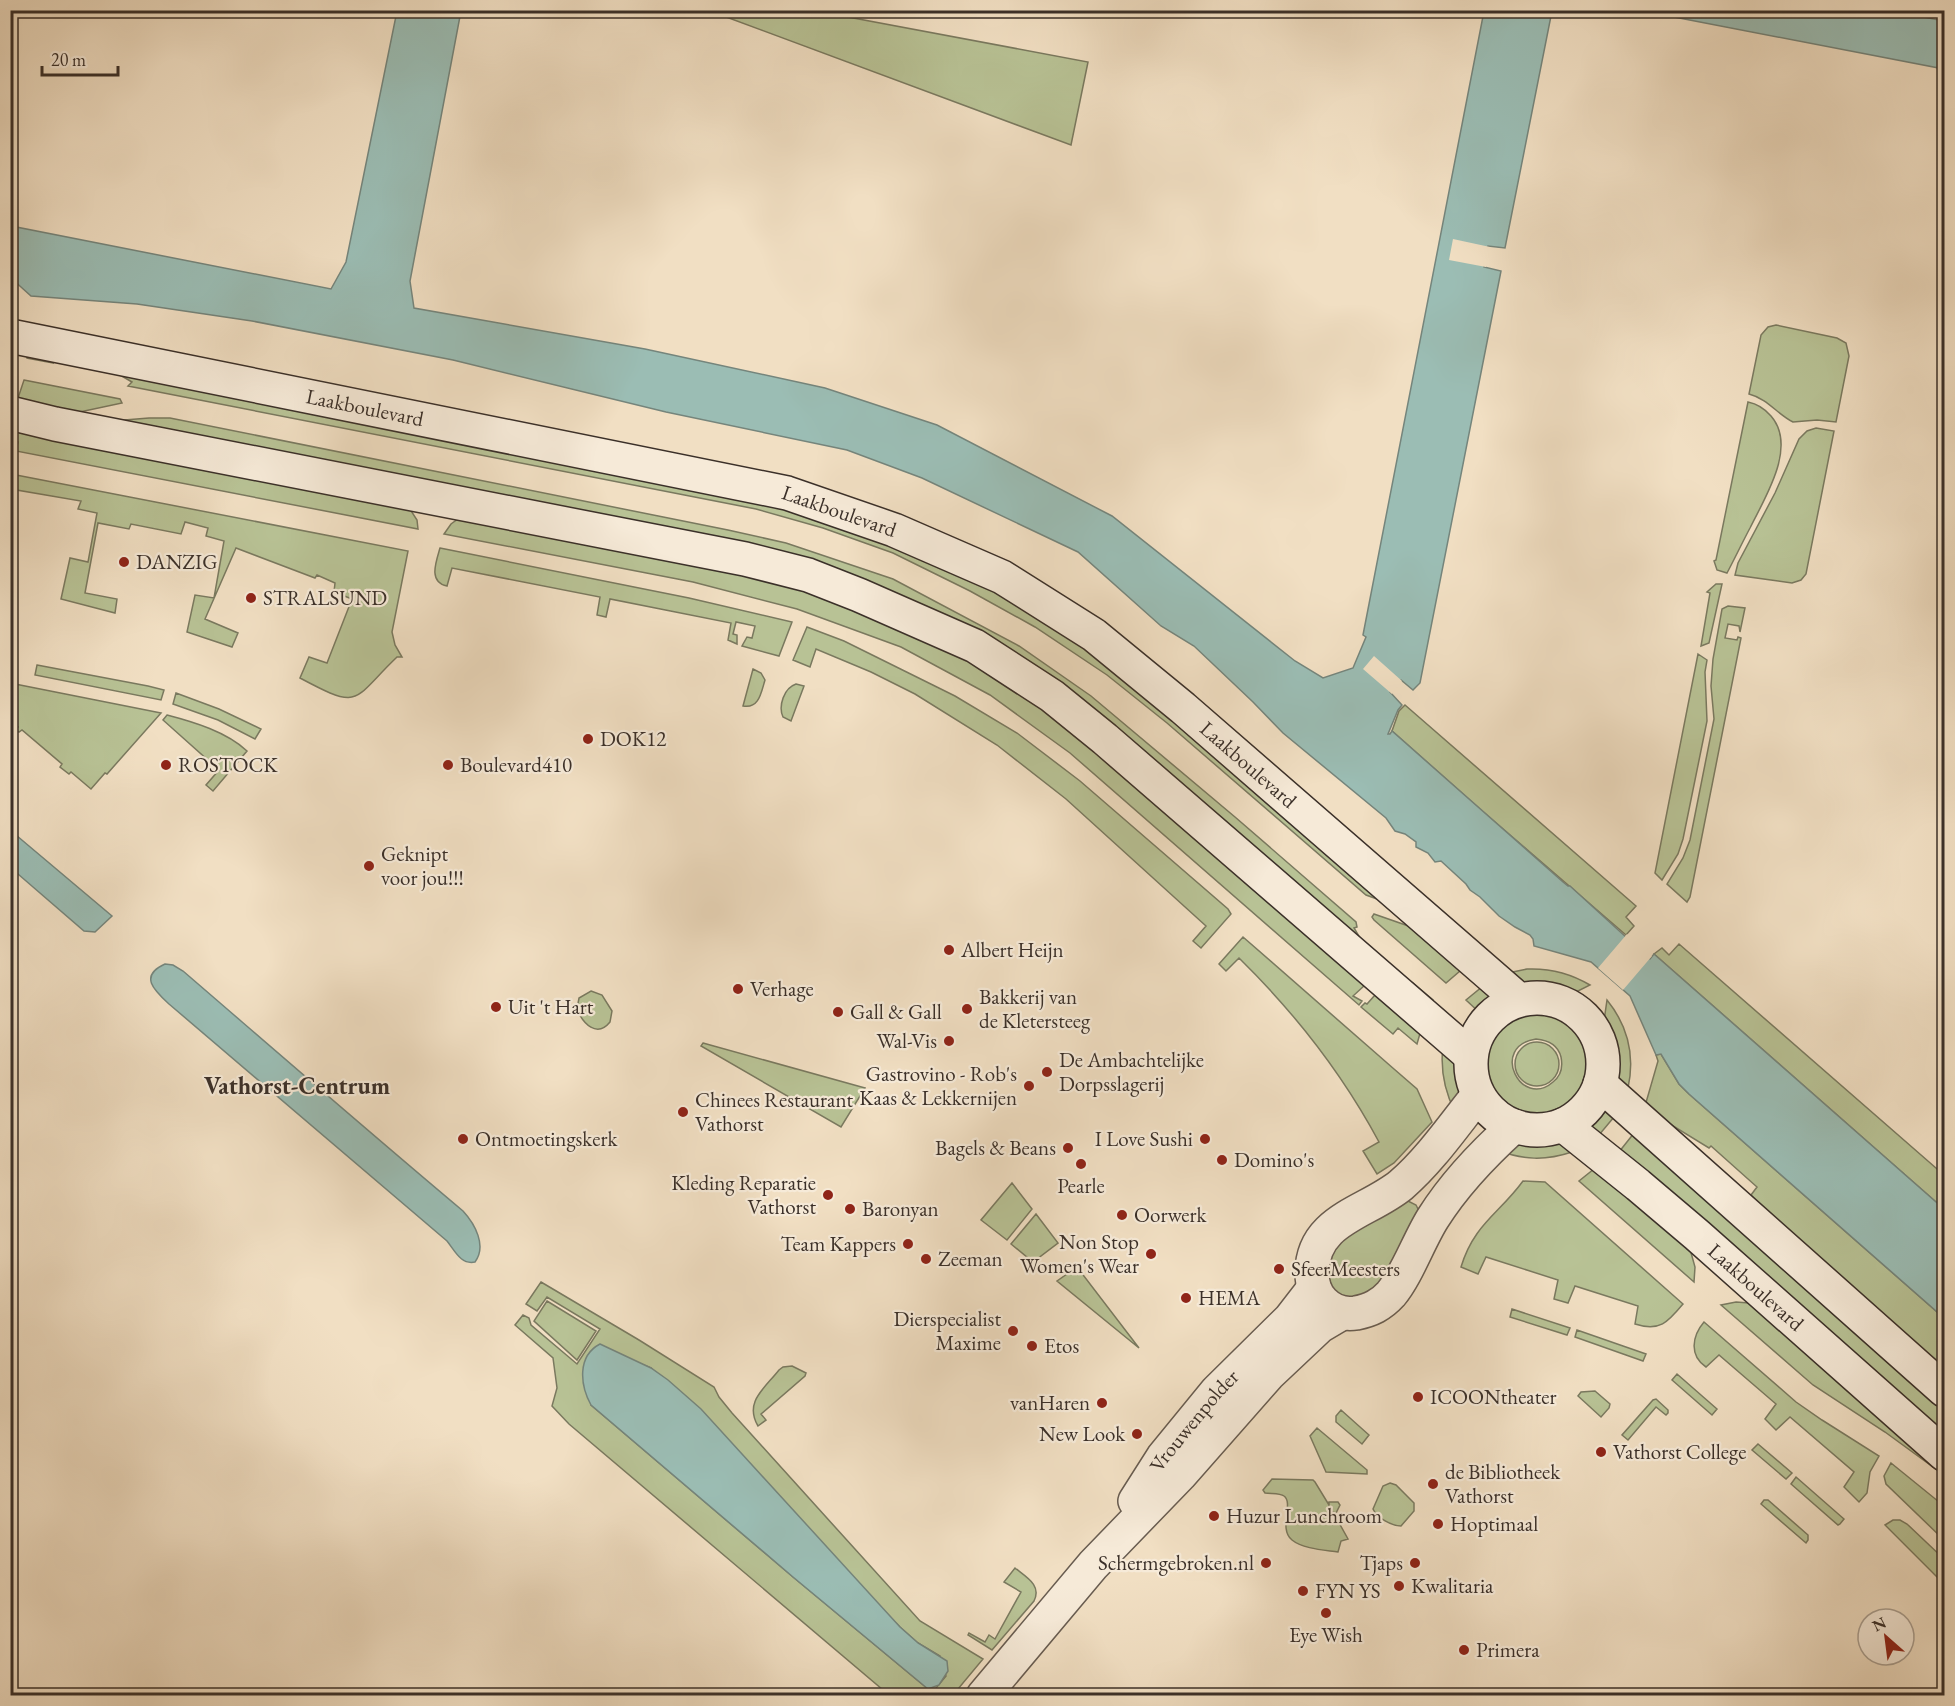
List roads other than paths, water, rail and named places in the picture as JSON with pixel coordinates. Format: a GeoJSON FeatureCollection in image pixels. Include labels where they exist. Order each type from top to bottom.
{"type":"FeatureCollection","features":[{"type":"Feature","properties":{"kind":"main road","name":"Laakboulevard"},"geometry":{"type":"LineString","coordinates":[[10,336],[786,493],[894,530],[1002,577],[1094,635],[1183,708],[1519,1000]]}},
{"type":"Feature","properties":{"kind":"main road"},"geometry":{"type":"LineString","coordinates":[[10,412],[55,424],[745,559],[808,575],[975,646],[1052,696],[1105,739],[1471,1056]]}},
{"type":"Feature","properties":{"kind":"main road"},"geometry":{"type":"LineString","coordinates":[[1546,999],[1560,1002],[1580,1014],[1592,1027],[1603,1057],[1600,1084],[1589,1105],[1578,1116],[1563,1125],[1546,1130],[1514,1126],[1492,1113],[1478,1095],[1471,1071],[1471,1056],[1478,1034],[1491,1016],[1519,1000],[1546,999]]}},
{"type":"Feature","properties":{"kind":"main road"},"geometry":{"type":"LineString","coordinates":[[1600,1084],[1944,1390]]}},
{"type":"Feature","properties":{"kind":"main road"},"geometry":{"type":"LineString","coordinates":[[1342,1313],[1330,1308],[1314,1288],[1313,1259],[1319,1244],[1329,1229],[1381,1199],[1401,1184],[1478,1095]]}},
{"type":"Feature","properties":{"kind":"main road","name":"Laakboulevard"},"geometry":{"type":"LineString","coordinates":[[1563,1125],[1697,1235],[1944,1454]]}},
{"type":"Feature","properties":{"kind":"main road","name":"Vrouwenpolder"},"geometry":{"type":"LineString","coordinates":[[983,1695],[1093,1565],[1180,1475],[1268,1375],[1320,1326],[1342,1313],[1369,1310],[1383,1302],[1393,1291],[1433,1218],[1462,1178],[1514,1126]]}},
{"type":"Feature","properties":{"kind":"main road"},"geometry":{"type":"LineString","coordinates":[[1401,1184],[1419,1196],[1433,1218]]}},
{"type":"Feature","properties":{"kind":"main road","name":"Vrouwenpolder"},"geometry":{"type":"LineString","coordinates":[[1093,1565],[1163,1457],[1217,1391],[1290,1319],[1314,1288]]}},
{"type":"Feature","properties":{"kind":"water"},"geometry":{"type":"Polygon","coordinates":[[[397,11],[461,11],[410,281],[414,308],[645,349],[825,388],[937,425],[1112,516],[1295,661],[1323,678],[1353,668],[1366,637],[1363,635],[1484,11],[1552,11],[1505,248],[1488,246],[1484,267],[1501,271],[1420,683],[1413,690],[1401,680],[1390,692],[1402,705],[1388,734],[1392,731],[1650,959],[1654,954],[1944,1209],[1944,1318],[1679,1084],[1661,1054],[1656,1055],[1630,996],[1591,962],[1534,946],[1530,935],[1499,916],[1441,861],[1435,862],[1428,853],[1416,847],[1416,842],[1405,834],[1395,831],[1386,818],[1283,733],[1194,646],[1161,626],[1078,552],[922,478],[847,450],[666,412],[453,360],[252,321],[137,304],[31,296],[11,278],[11,226],[331,289],[346,262],[397,11]]]}},
{"type":"Feature","properties":{"kind":"water"},"geometry":{"type":"Polygon","coordinates":[[[1643,11],[1893,11],[1944,21],[1944,69],[1643,11]]]}},
{"type":"Feature","properties":{"kind":"water"},"geometry":{"type":"Polygon","coordinates":[[[10,830],[112,916],[95,932],[84,931],[11,868],[10,830]]]}},
{"type":"Feature","properties":{"kind":"water"},"geometry":{"type":"Polygon","coordinates":[[[165,964],[173,965],[183,971],[463,1211],[472,1222],[480,1242],[475,1262],[462,1259],[447,1241],[164,999],[154,989],[151,979],[152,973],[165,964]]]}},
{"type":"Feature","properties":{"kind":"water"},"geometry":{"type":"Polygon","coordinates":[[[600,1344],[651,1368],[701,1409],[900,1627],[918,1643],[947,1661],[948,1671],[939,1685],[928,1689],[591,1405],[583,1380],[584,1363],[587,1356],[600,1344]]]}},
{"type":"Feature","properties":{"kind":"place","name":"DANZIG"},"geometry":{"type":"Point","coordinates":[124,562]}},
{"type":"Feature","properties":{"kind":"place","name":"STRALSUND"},"geometry":{"type":"Point","coordinates":[251,598]}},
{"type":"Feature","properties":{"kind":"place","name":"DOK12"},"geometry":{"type":"Point","coordinates":[588,739]}},
{"type":"Feature","properties":{"kind":"place","name":"ROSTOCK"},"geometry":{"type":"Point","coordinates":[166,765]}},
{"type":"Feature","properties":{"kind":"place","name":"Boulevard410"},"geometry":{"type":"Point","coordinates":[448,765]}},
{"type":"Feature","properties":{"kind":"place","name":"Geknipt voor jou!!!"},"geometry":{"type":"Point","coordinates":[369,866]}},
{"type":"Feature","properties":{"kind":"place","name":"Albert Heijn"},"geometry":{"type":"Point","coordinates":[949,950]}},
{"type":"Feature","properties":{"kind":"place","name":"Verhage"},"geometry":{"type":"Point","coordinates":[738,989]}},
{"type":"Feature","properties":{"kind":"place","name":"Uit 't Hart"},"geometry":{"type":"Point","coordinates":[496,1007]}},
{"type":"Feature","properties":{"kind":"place","name":"Bakkerij van de Kletersteeg"},"geometry":{"type":"Point","coordinates":[967,1009]}},
{"type":"Feature","properties":{"kind":"place","name":"Gall & Gall"},"geometry":{"type":"Point","coordinates":[838,1012]}},
{"type":"Feature","properties":{"kind":"place","name":"Wal-Vis"},"geometry":{"type":"Point","coordinates":[949,1041]}},
{"type":"Feature","properties":{"kind":"place","name":"De Ambachtelijke Dorpsslagerij"},"geometry":{"type":"Point","coordinates":[1047,1072]}},
{"type":"Feature","properties":{"kind":"place","name":"Gastrovino - Rob's Kaas & Lekkernijen"},"geometry":{"type":"Point","coordinates":[1029,1086]}},
{"type":"Feature","properties":{"kind":"place","name":"Chinees Restaurant Vathorst"},"geometry":{"type":"Point","coordinates":[683,1112]}},
{"type":"Feature","properties":{"kind":"place","name":"Ontmoetingskerk"},"geometry":{"type":"Point","coordinates":[463,1139]}},
{"type":"Feature","properties":{"kind":"place","name":"I Love Sushi"},"geometry":{"type":"Point","coordinates":[1205,1139]}},
{"type":"Feature","properties":{"kind":"place","name":"Bagels & Beans"},"geometry":{"type":"Point","coordinates":[1068,1148]}},
{"type":"Feature","properties":{"kind":"place","name":"Domino's"},"geometry":{"type":"Point","coordinates":[1222,1160]}},
{"type":"Feature","properties":{"kind":"place","name":"Pearle"},"geometry":{"type":"Point","coordinates":[1081,1164]}},
{"type":"Feature","properties":{"kind":"place","name":"Kleding Reparatie Vathorst"},"geometry":{"type":"Point","coordinates":[828,1195]}},
{"type":"Feature","properties":{"kind":"place","name":"Baronyan"},"geometry":{"type":"Point","coordinates":[850,1209]}},
{"type":"Feature","properties":{"kind":"place","name":"Oorwerk"},"geometry":{"type":"Point","coordinates":[1122,1215]}},
{"type":"Feature","properties":{"kind":"place","name":"Team Kappers"},"geometry":{"type":"Point","coordinates":[908,1244]}},
{"type":"Feature","properties":{"kind":"place","name":"Non Stop Women's Wear"},"geometry":{"type":"Point","coordinates":[1151,1254]}},
{"type":"Feature","properties":{"kind":"place","name":"Zeeman"},"geometry":{"type":"Point","coordinates":[926,1259]}},
{"type":"Feature","properties":{"kind":"place","name":"SfeerMeesters"},"geometry":{"type":"Point","coordinates":[1279,1269]}},
{"type":"Feature","properties":{"kind":"place","name":"HEMA"},"geometry":{"type":"Point","coordinates":[1186,1298]}},
{"type":"Feature","properties":{"kind":"place","name":"Dierspecialist Maxime"},"geometry":{"type":"Point","coordinates":[1013,1331]}},
{"type":"Feature","properties":{"kind":"place","name":"Etos"},"geometry":{"type":"Point","coordinates":[1032,1346]}},
{"type":"Feature","properties":{"kind":"place","name":"ICOONtheater"},"geometry":{"type":"Point","coordinates":[1418,1397]}},
{"type":"Feature","properties":{"kind":"place","name":"vanHaren"},"geometry":{"type":"Point","coordinates":[1102,1403]}},
{"type":"Feature","properties":{"kind":"place","name":"New Look"},"geometry":{"type":"Point","coordinates":[1137,1434]}},
{"type":"Feature","properties":{"kind":"place","name":"Vathorst College"},"geometry":{"type":"Point","coordinates":[1601,1452]}},
{"type":"Feature","properties":{"kind":"place","name":"de Bibliotheek Vathorst"},"geometry":{"type":"Point","coordinates":[1433,1484]}},
{"type":"Feature","properties":{"kind":"place","name":"Huzur Lunchroom"},"geometry":{"type":"Point","coordinates":[1214,1516]}},
{"type":"Feature","properties":{"kind":"place","name":"Hoptimaal"},"geometry":{"type":"Point","coordinates":[1438,1524]}},
{"type":"Feature","properties":{"kind":"place","name":"Schermgebroken.nl"},"geometry":{"type":"Point","coordinates":[1266,1563]}},
{"type":"Feature","properties":{"kind":"place","name":"Tjaps"},"geometry":{"type":"Point","coordinates":[1415,1563]}},
{"type":"Feature","properties":{"kind":"place","name":"Kwalitaria"},"geometry":{"type":"Point","coordinates":[1399,1586]}},
{"type":"Feature","properties":{"kind":"place","name":"FYN YS"},"geometry":{"type":"Point","coordinates":[1303,1591]}},
{"type":"Feature","properties":{"kind":"place","name":"Eye Wish"},"geometry":{"type":"Point","coordinates":[1326,1613]}},
{"type":"Feature","properties":{"kind":"place","name":"Primera"},"geometry":{"type":"Point","coordinates":[1464,1650]}},
{"type":"Feature","properties":{"kind":"district","name":"Vathorst-Centrum"},"geometry":{"type":"Point","coordinates":[297,1086]}}]}
